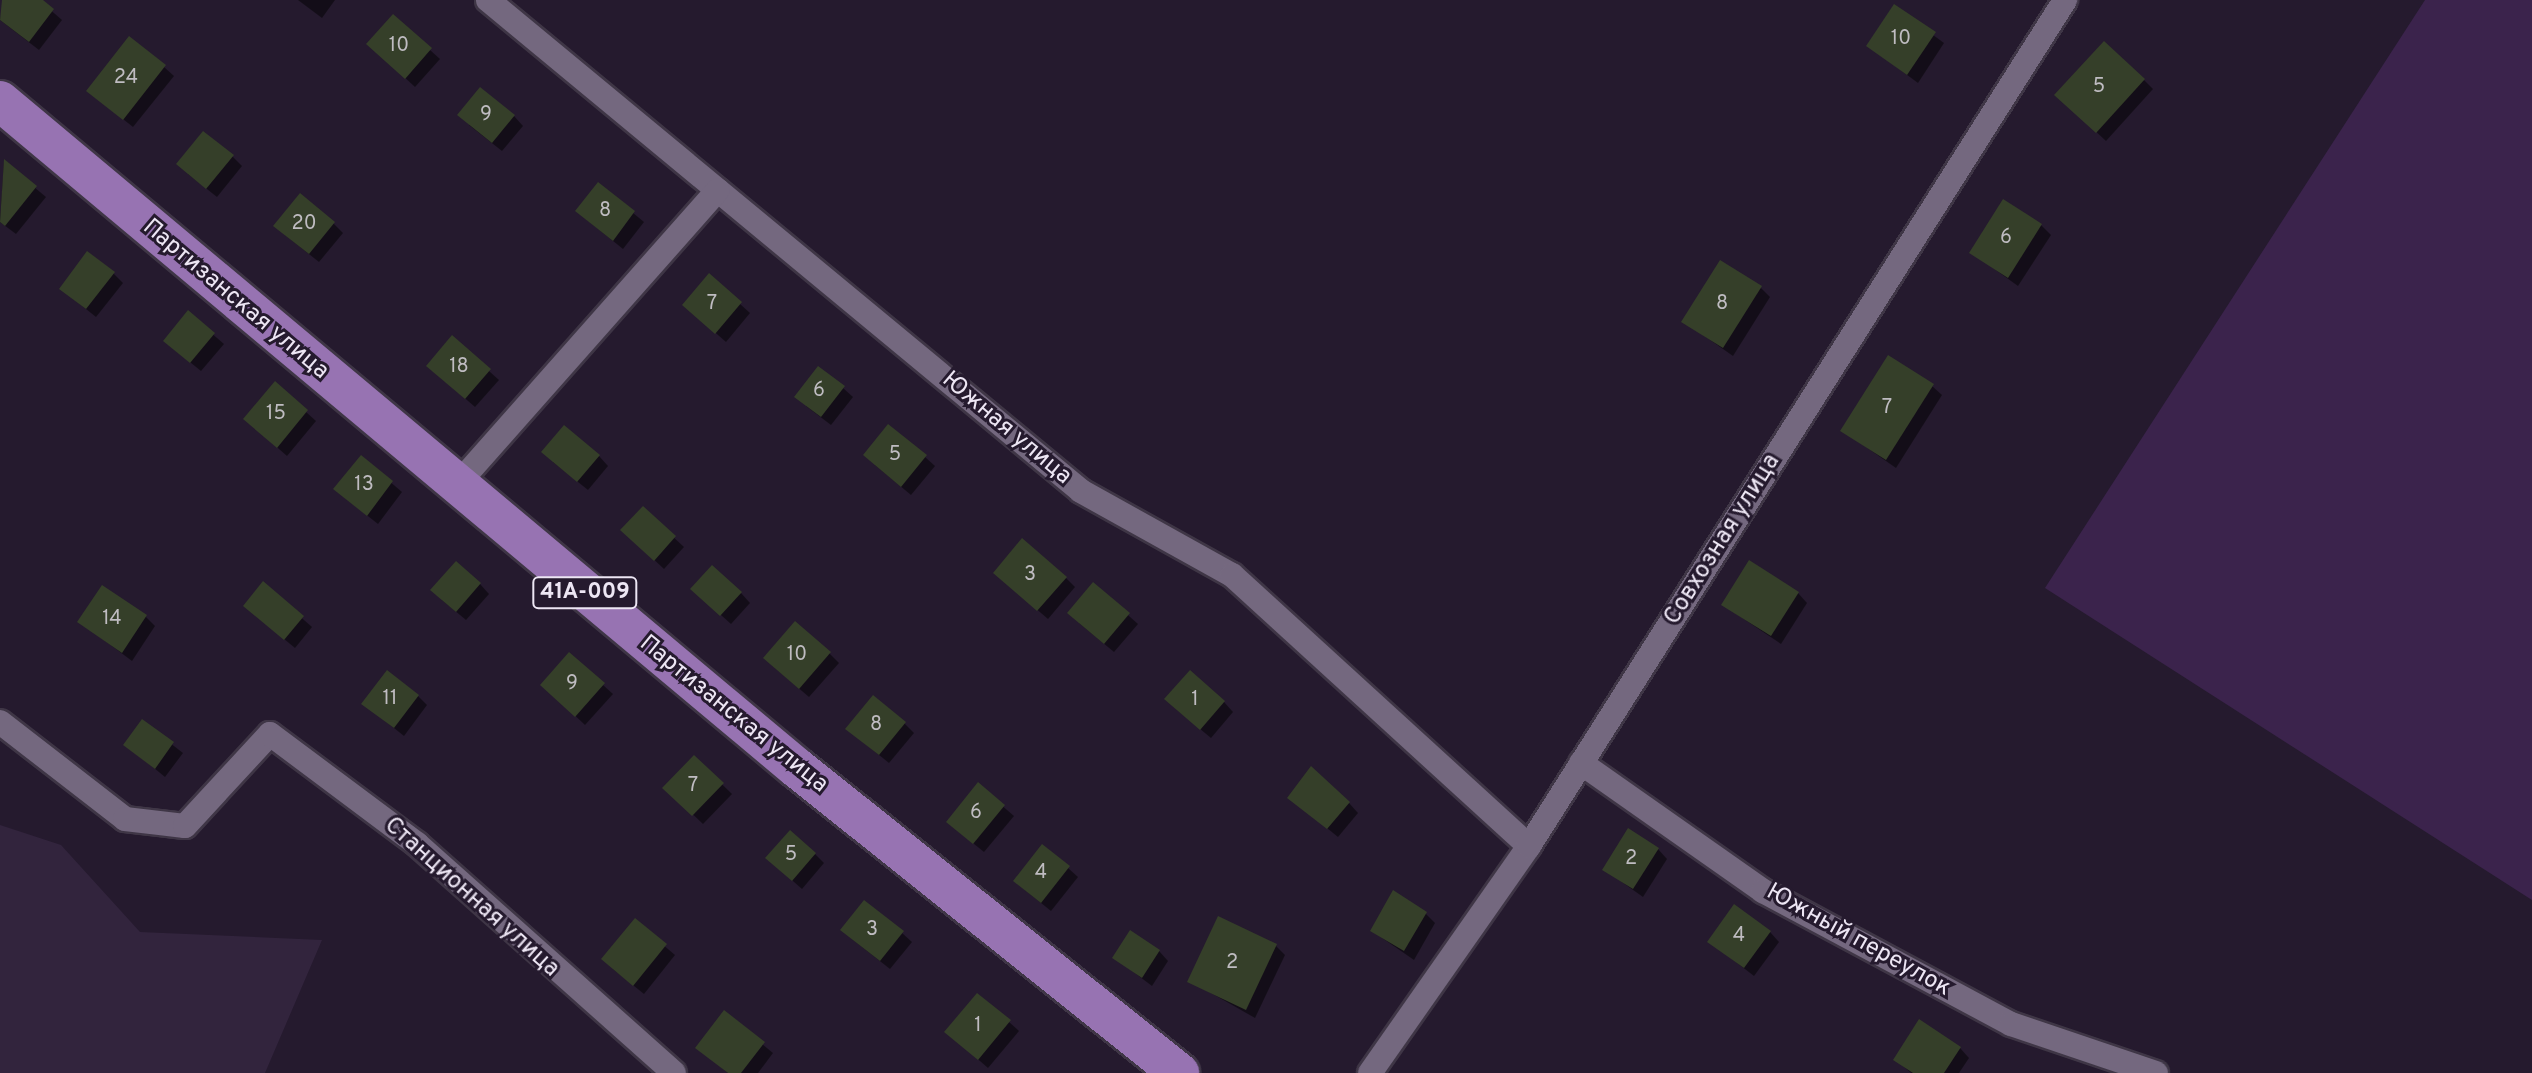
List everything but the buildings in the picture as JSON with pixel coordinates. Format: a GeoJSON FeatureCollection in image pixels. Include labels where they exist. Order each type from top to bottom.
{"type":"FeatureCollection","features":[{"type":"Feature","properties":{"kind":"main road","name":"Партизанская улица"},"geometry":{"type":"LineString","coordinates":[[0,101],[456,486],[1179,1073]]}},
{"type":"Feature","properties":{"kind":"street","name":"Южная улица"},"geometry":{"type":"LineString","coordinates":[[488,0],[1081,491],[1232,575],[1529,846]]}},
{"type":"Feature","properties":{"kind":"street","name":"Совхозная улица"},"geometry":{"type":"LineString","coordinates":[[1370,1073],[1529,846],[2065,0]]}},
{"type":"Feature","properties":{"kind":"street"},"geometry":{"type":"LineString","coordinates":[[456,486],[718,190]]}},
{"type":"Feature","properties":{"kind":"street","name":"Станционная улица"},"geometry":{"type":"LineString","coordinates":[[0,722],[125,819],[185,826],[270,734],[417,844],[674,1073]]}},
{"type":"Feature","properties":{"kind":"street","name":"Южный переулок"},"geometry":{"type":"LineString","coordinates":[[1581,763],[1763,891],[2011,1024],[2156,1073]]}},
{"type":"Feature","properties":{"kind":"shaded area"},"geometry":{"type":"Polygon","coordinates":[[[2425,0],[2532,0],[2532,900],[2045,588],[2425,0]]]}},
{"type":"Feature","properties":{"kind":"shaded area"},"geometry":{"type":"Polygon","coordinates":[[[0,825],[61,845],[140,932],[322,940],[265,1073],[0,1073],[0,825]]]}}]}
